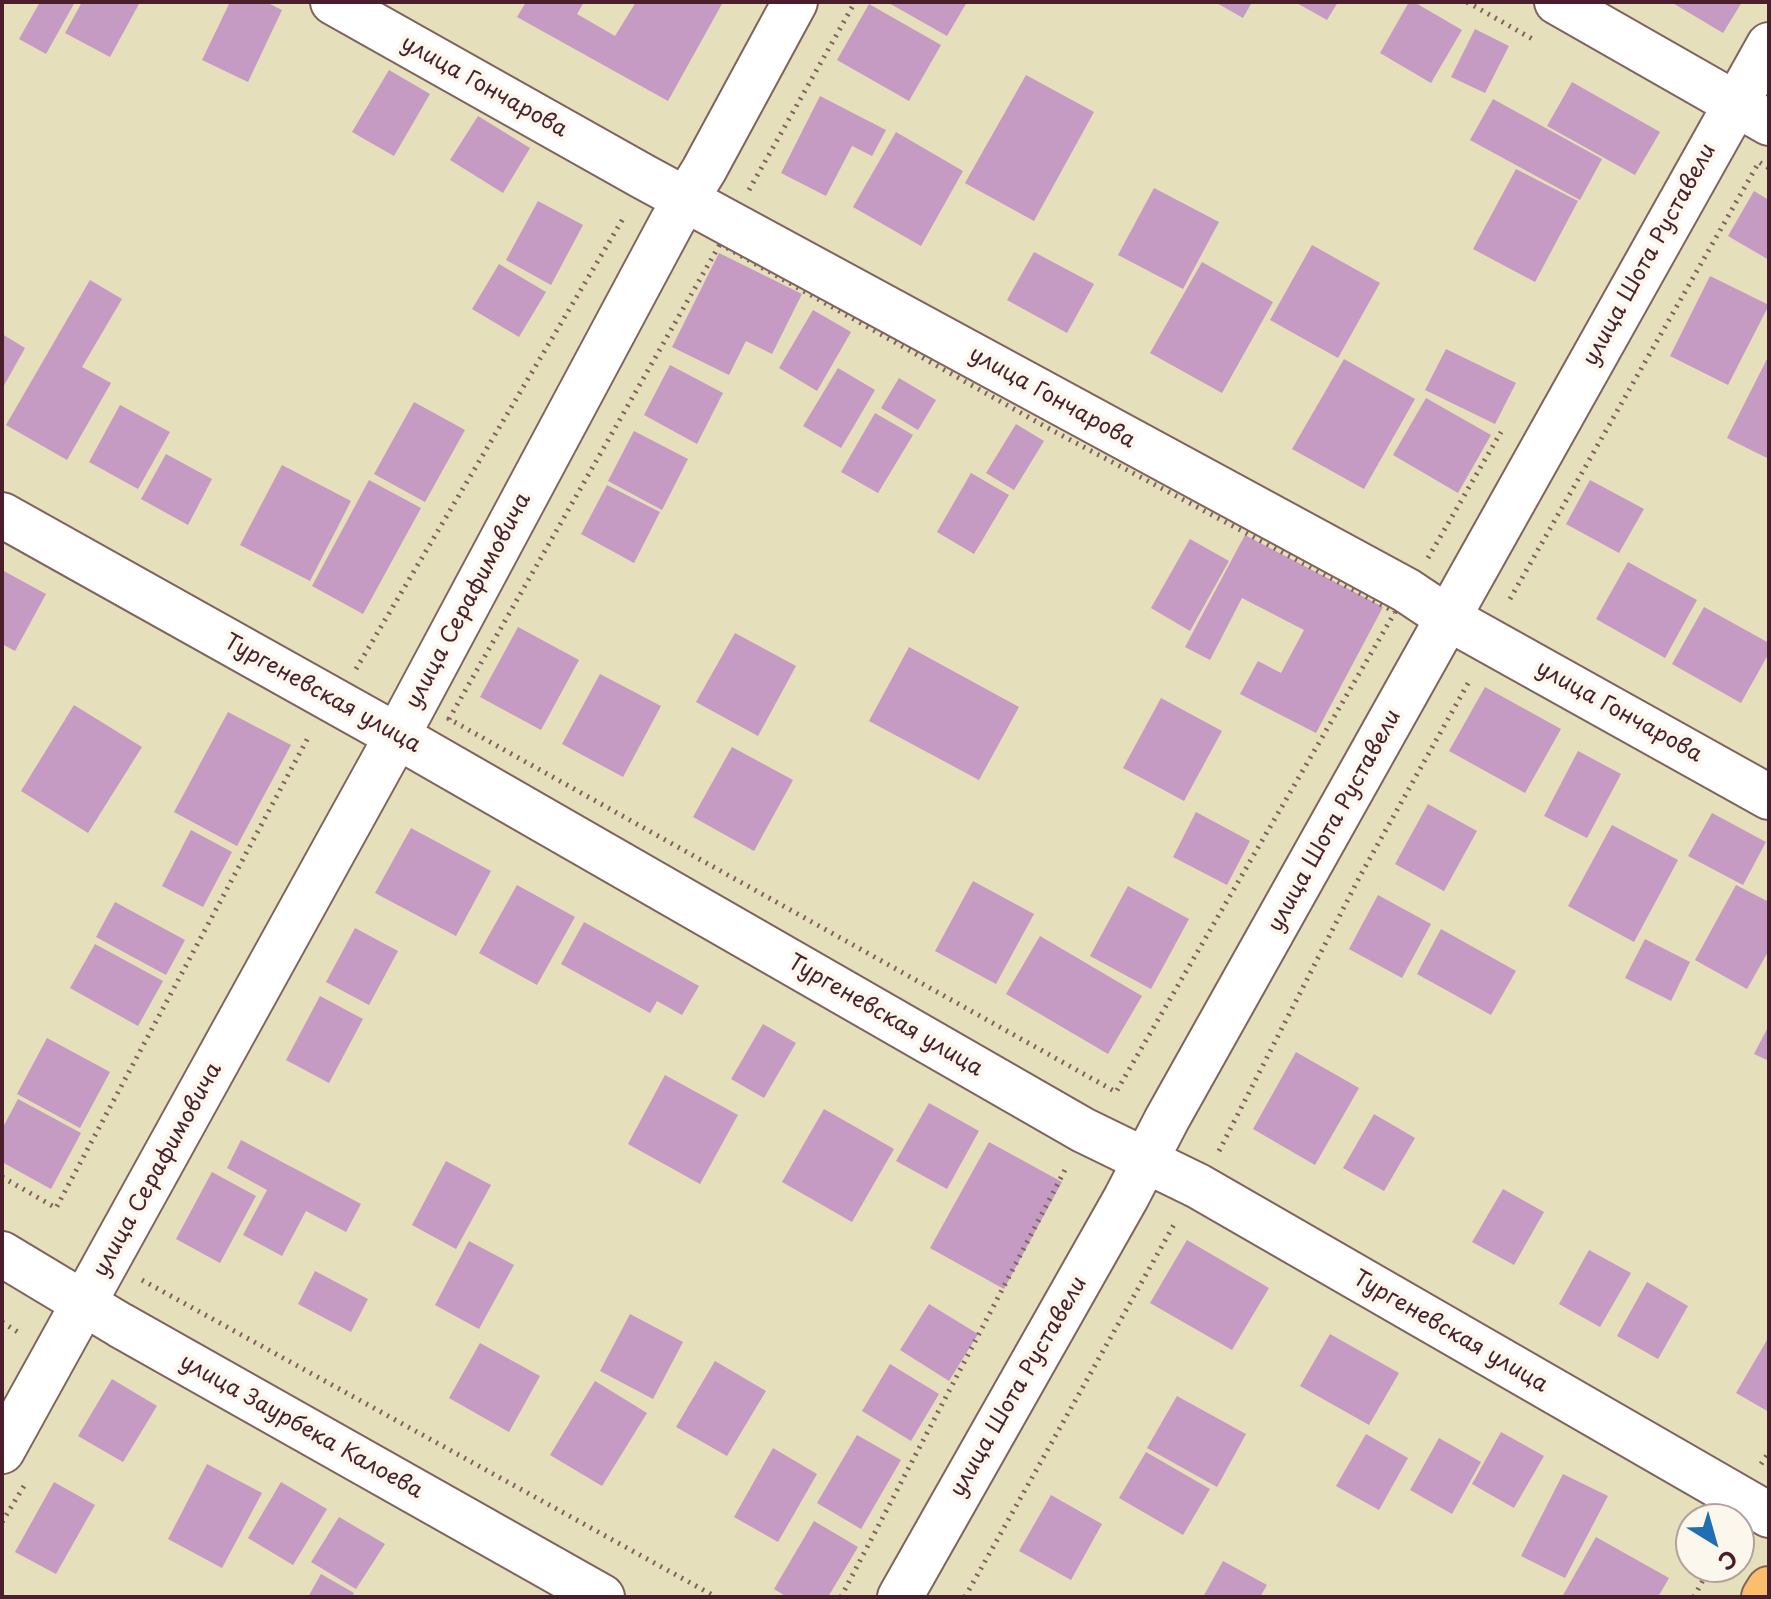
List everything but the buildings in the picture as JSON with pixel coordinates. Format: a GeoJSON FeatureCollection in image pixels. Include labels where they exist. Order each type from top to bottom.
{"type":"FeatureCollection","features":[{"type":"Feature","properties":{"kind":"main road"},"geometry":{"type":"LineString","coordinates":[[1764,1597],[1769,1589]]}},
{"type":"Feature","properties":{"kind":"street","name":"улица Гончарова"},"geometry":{"type":"LineString","coordinates":[[333,2],[687,199],[1406,590],[1448,618],[1769,797]]}},
{"type":"Feature","properties":{"kind":"street","name":"улица Серафимовича"},"geometry":{"type":"LineString","coordinates":[[14,1467],[85,1304],[795,2]]}},
{"type":"Feature","properties":{"kind":"street"},"geometry":{"type":"LineString","coordinates":[[1557,2],[1752,114]]}},
{"type":"Feature","properties":{"kind":"street","name":"улица Шота Руставели"},"geometry":{"type":"LineString","coordinates":[[900,1597],[1448,618],[1752,114],[1769,45]]}},
{"type":"Feature","properties":{"kind":"street","name":"Тургеневская улица"},"geometry":{"type":"LineString","coordinates":[[2,515],[397,736],[1083,1130],[1198,1186],[1769,1515]]}},
{"type":"Feature","properties":{"kind":"street","name":"улица Заурбека Калоева"},"geometry":{"type":"LineString","coordinates":[[2,1254],[602,1597]]}},
{"type":"Feature","properties":{"kind":"path"},"geometry":{"type":"LineString","coordinates":[[747,194],[855,2]]}},
{"type":"Feature","properties":{"kind":"path"},"geometry":{"type":"LineString","coordinates":[[1467,2],[1547,47]]}},
{"type":"Feature","properties":{"kind":"path"},"geometry":{"type":"LineString","coordinates":[[1508,602],[1759,162],[1769,168]]}},
{"type":"Feature","properties":{"kind":"path"},"geometry":{"type":"LineString","coordinates":[[354,673],[627,211]]}},
{"type":"Feature","properties":{"kind":"path"},"geometry":{"type":"LineString","coordinates":[[1046,427],[720,244],[449,719],[1116,1092],[1395,612]]}},
{"type":"Feature","properties":{"kind":"path"},"geometry":{"type":"LineString","coordinates":[[1422,569],[1508,420]]}},
{"type":"Feature","properties":{"kind":"path"},"geometry":{"type":"LineString","coordinates":[[1231,1158],[1218,1150],[1360,876],[1454,712]]}},
{"type":"Feature","properties":{"kind":"path"},"geometry":{"type":"LineString","coordinates":[[2,1177],[56,1208],[311,732]]}},
{"type":"Feature","properties":{"kind":"path"},"geometry":{"type":"LineString","coordinates":[[841,1597],[1070,1161]]}},
{"type":"Feature","properties":{"kind":"path"},"geometry":{"type":"LineString","coordinates":[[965,1597],[1178,1217]]}},
{"type":"Feature","properties":{"kind":"path"},"geometry":{"type":"LineString","coordinates":[[149,1267],[142,1281],[716,1597]]}},
{"type":"Feature","properties":{"kind":"path"},"geometry":{"type":"LineString","coordinates":[[1762,1465],[1769,1452]]}},
{"type":"Feature","properties":{"kind":"path"},"geometry":{"type":"LineString","coordinates":[[2,1522],[14,1467]]}}]}
